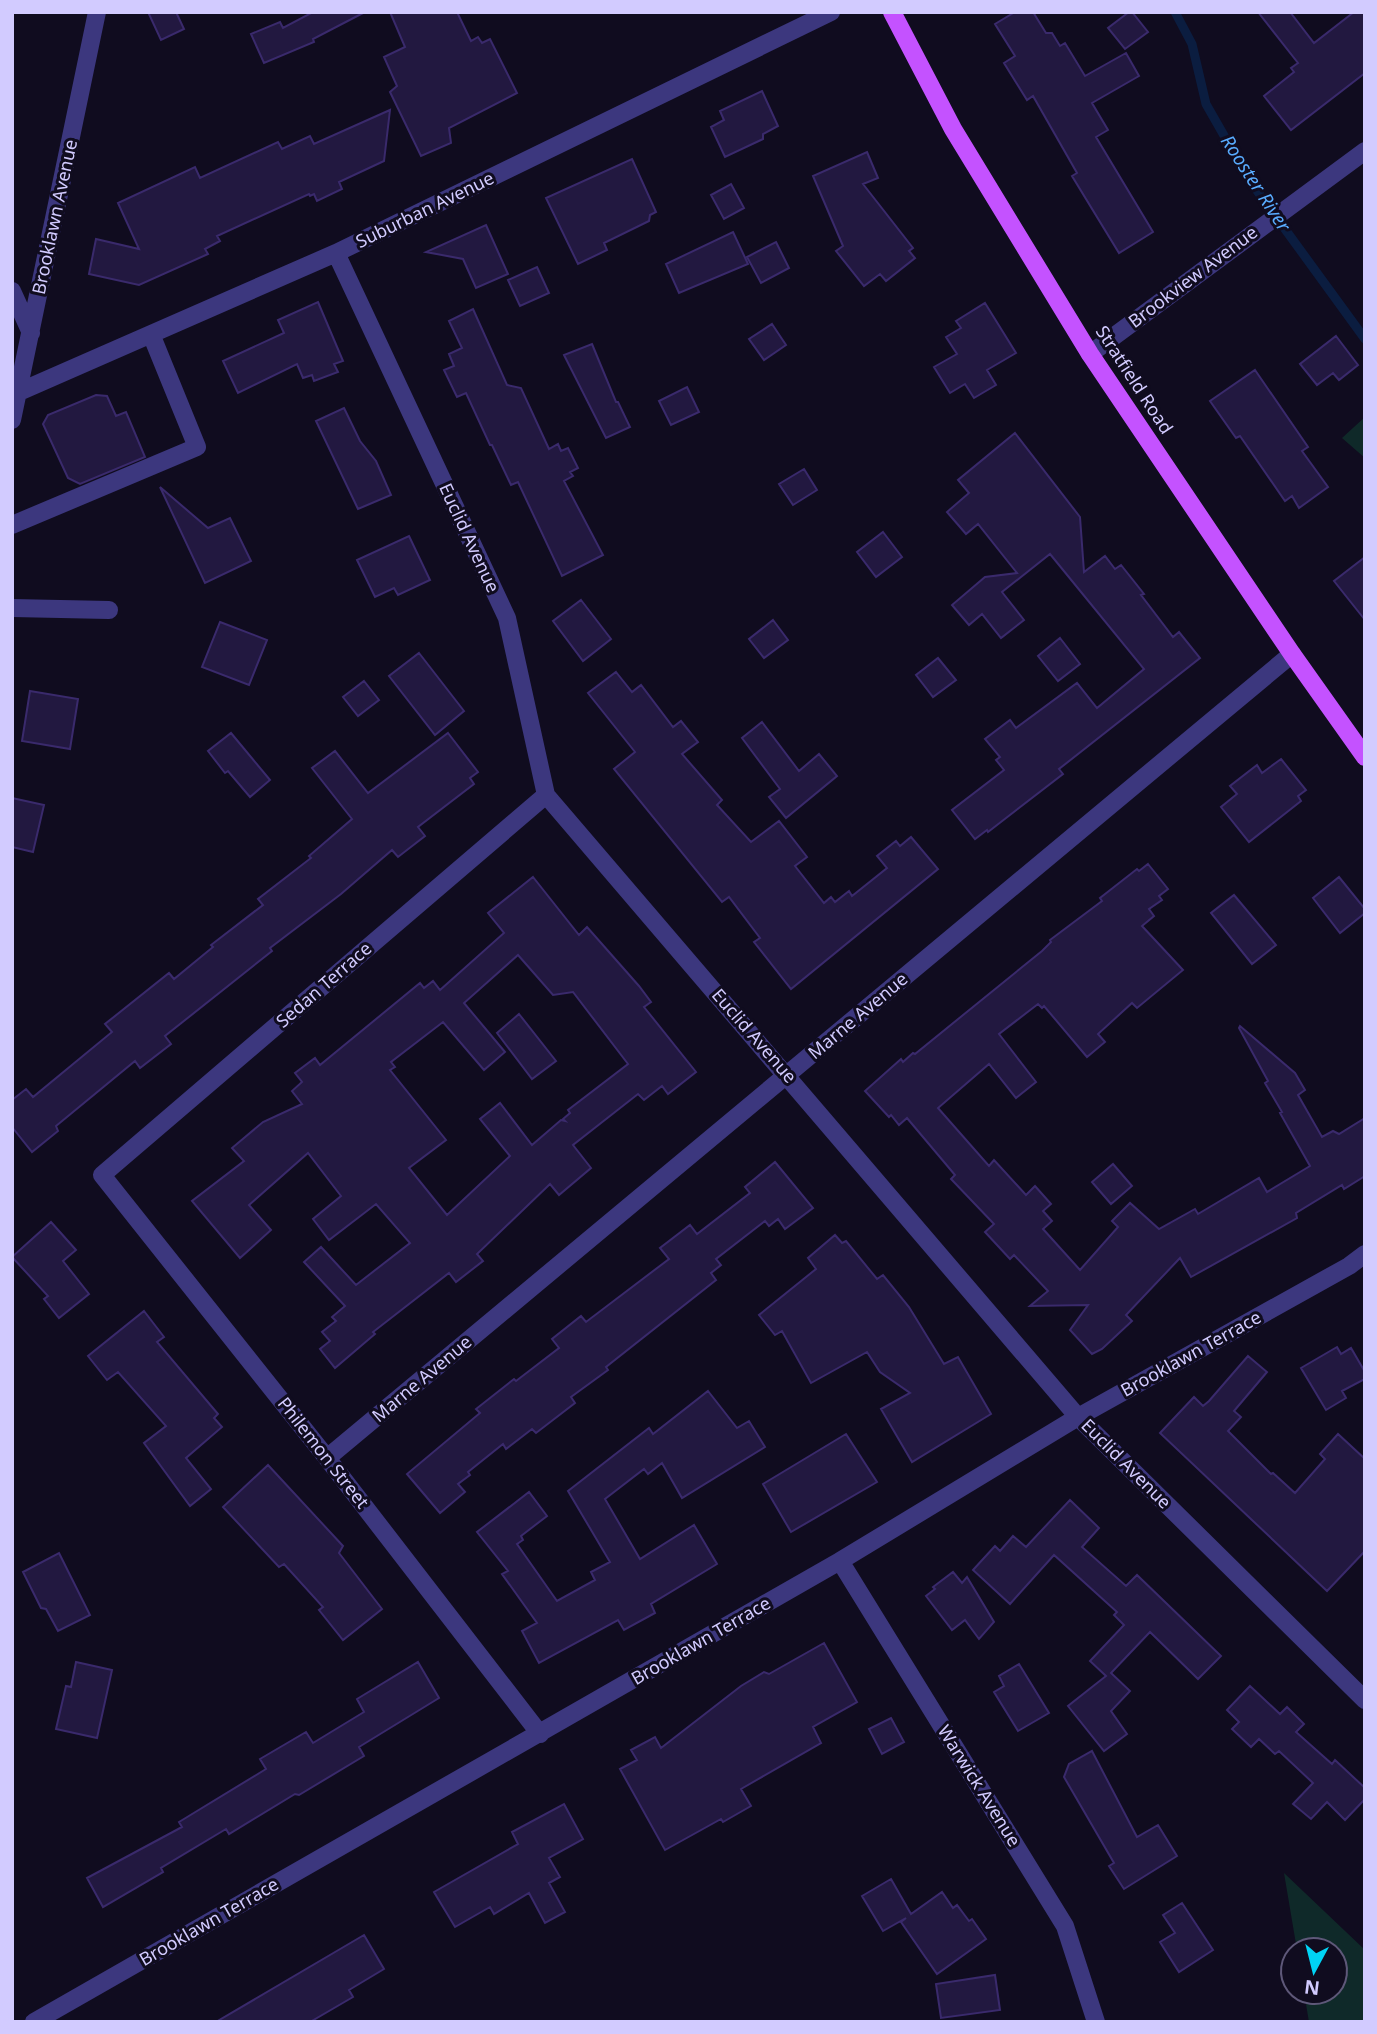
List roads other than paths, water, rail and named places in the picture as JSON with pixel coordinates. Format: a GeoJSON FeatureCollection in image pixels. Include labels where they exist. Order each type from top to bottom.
{"type":"FeatureCollection","features":[{"type":"Feature","properties":{"kind":"main road","name":"Stratfield Road"},"geometry":{"type":"LineString","coordinates":[[892,12],[953,129],[1090,354],[1292,654],[1365,757]]}},
{"type":"Feature","properties":{"kind":"street","name":"Brooklawn Avenue"},"geometry":{"type":"LineString","coordinates":[[12,420],[15,393],[31,333],[97,12]]}},
{"type":"Feature","properties":{"kind":"street","name":"Suburban Avenue"},"geometry":{"type":"LineString","coordinates":[[15,393],[336,253],[831,12]]}},
{"type":"Feature","properties":{"kind":"street","name":"Brookview Avenue"},"geometry":{"type":"LineString","coordinates":[[1090,354],[1365,150]]}},
{"type":"Feature","properties":{"kind":"street","name":"Euclid Avenue"},"geometry":{"type":"LineString","coordinates":[[336,253],[507,618],[546,795],[1078,1417],[1365,1700]]}},
{"type":"Feature","properties":{"kind":"street"},"geometry":{"type":"LineString","coordinates":[[12,291],[31,333]]}},
{"type":"Feature","properties":{"kind":"street"},"geometry":{"type":"LineString","coordinates":[[12,525],[197,447],[151,334]]}},
{"type":"Feature","properties":{"kind":"street"},"geometry":{"type":"LineString","coordinates":[[12,608],[109,610]]}},
{"type":"Feature","properties":{"kind":"street","name":"Marne Avenue"},"geometry":{"type":"LineString","coordinates":[[327,1458],[1292,654]]}},
{"type":"Feature","properties":{"kind":"street","name":"Sedan Terrace"},"geometry":{"type":"LineString","coordinates":[[102,1175],[546,795]]}},
{"type":"Feature","properties":{"kind":"street","name":"Philemon Street"},"geometry":{"type":"LineString","coordinates":[[102,1175],[327,1458],[540,1734]]}},
{"type":"Feature","properties":{"kind":"street","name":"Brooklawn Terrace"},"geometry":{"type":"LineString","coordinates":[[34,2022],[840,1561],[1078,1417],[1349,1266],[1365,1254]]}},
{"type":"Feature","properties":{"kind":"street","name":"Warwick Avenue"},"geometry":{"type":"LineString","coordinates":[[840,1561],[1065,1926],[1096,2022]]}},
{"type":"Feature","properties":{"kind":"waterway","name":"Rooster River"},"geometry":{"type":"LineString","coordinates":[[1175,12],[1192,44],[1206,104],[1250,181],[1365,339]]}}]}
